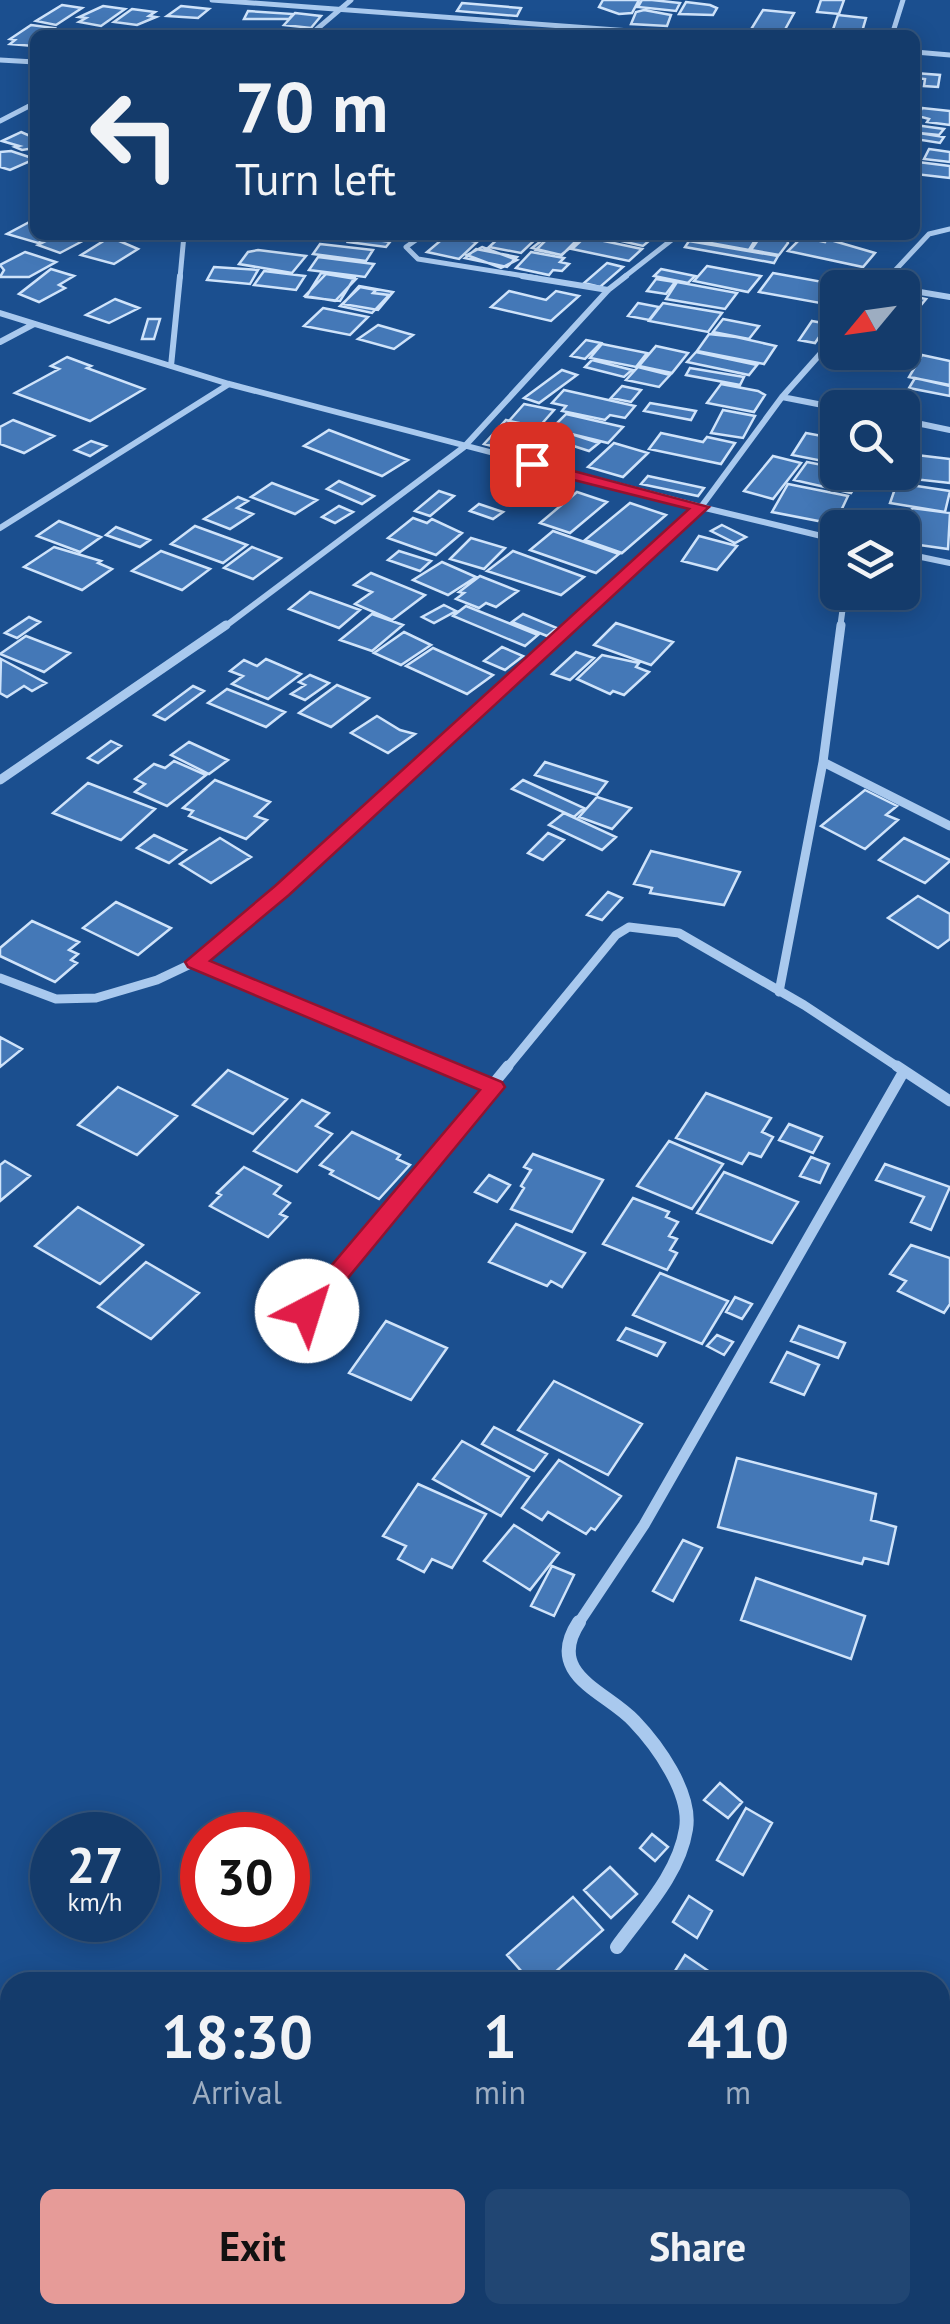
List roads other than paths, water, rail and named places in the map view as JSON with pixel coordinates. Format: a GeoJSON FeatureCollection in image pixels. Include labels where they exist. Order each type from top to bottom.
{"type":"FeatureCollection","features":[{"type":"Feature","properties":{"kind":"street"},"geometry":{"type":"LineString","coordinates":[[212,0],[616,30]]}},
{"type":"Feature","properties":{"kind":"street"},"geometry":{"type":"LineString","coordinates":[[316,30],[352,0]]}},
{"type":"Feature","properties":{"kind":"street"},"geometry":{"type":"LineString","coordinates":[[893,30],[902,0]]}},
{"type":"Feature","properties":{"kind":"street"},"geometry":{"type":"LineString","coordinates":[[920,52],[950,55]]}},
{"type":"Feature","properties":{"kind":"street"},"geometry":{"type":"LineString","coordinates":[[0,60],[30,62]]}},
{"type":"Feature","properties":{"kind":"street"},"geometry":{"type":"LineString","coordinates":[[0,120],[30,105]]}},
{"type":"Feature","properties":{"kind":"street"},"geometry":{"type":"LineString","coordinates":[[895,270],[930,234],[950,229]]}},
{"type":"Feature","properties":{"kind":"street"},"geometry":{"type":"LineString","coordinates":[[171,366],[184,240]]}},
{"type":"Feature","properties":{"kind":"street"},"geometry":{"type":"LineString","coordinates":[[415,240],[406,248],[408,254],[418,258],[608,290]]}},
{"type":"Feature","properties":{"kind":"street"},"geometry":{"type":"LineString","coordinates":[[0,780],[211,637],[464,447],[608,290],[672,240]]}},
{"type":"Feature","properties":{"kind":"street"},"geometry":{"type":"LineString","coordinates":[[920,292],[950,297]]}},
{"type":"Feature","properties":{"kind":"street"},"geometry":{"type":"LineString","coordinates":[[0,312],[229,384],[820,536]]}},
{"type":"Feature","properties":{"kind":"street"},"geometry":{"type":"LineString","coordinates":[[0,342],[34,324]]}},
{"type":"Feature","properties":{"kind":"street"},"geometry":{"type":"LineString","coordinates":[[0,978],[56,999],[96,998],[157,980],[195,962],[282,890],[701,507],[782,397],[820,354]]}},
{"type":"Feature","properties":{"kind":"street"},"geometry":{"type":"LineString","coordinates":[[0,528],[229,384]]}},
{"type":"Feature","properties":{"kind":"street"},"geometry":{"type":"LineString","coordinates":[[782,397],[820,404]]}},
{"type":"Feature","properties":{"kind":"street"},"geometry":{"type":"LineString","coordinates":[[920,424],[950,430]]}},
{"type":"Feature","properties":{"kind":"street"},"geometry":{"type":"LineString","coordinates":[[920,557],[950,563]]}},
{"type":"Feature","properties":{"kind":"street"},"geometry":{"type":"LineString","coordinates":[[778,992],[822,762],[843,610]]}},
{"type":"Feature","properties":{"kind":"street"},"geometry":{"type":"LineString","coordinates":[[822,762],[950,826]]}},
{"type":"Feature","properties":{"kind":"street"},"geometry":{"type":"LineString","coordinates":[[307,1311],[616,935],[629,927],[680,933],[950,1100]]}},
{"type":"Feature","properties":{"kind":"street"},"geometry":{"type":"LineString","coordinates":[[195,962],[494,1087]]}},
{"type":"Feature","properties":{"kind":"street"},"geometry":{"type":"LineString","coordinates":[[617,1947],[671,1874],[686,1827],[682,1800],[659,1752],[632,1718],[584,1683],[568,1660],[572,1632],[644,1525],[904,1071]]}}]}
